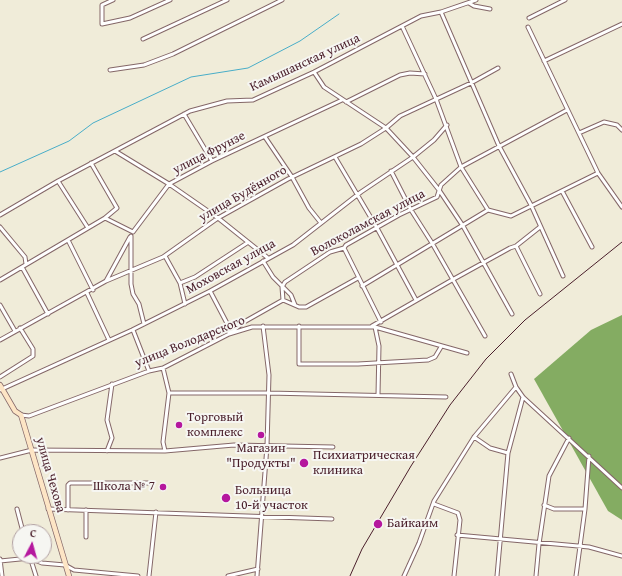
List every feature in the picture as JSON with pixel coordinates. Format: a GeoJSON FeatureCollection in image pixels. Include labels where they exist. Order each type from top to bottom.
{"type":"FeatureCollection","features":[{"type":"Feature","properties":{"kind":"street"},"geometry":{"type":"LineString","coordinates":[[110,0],[102,5],[102,24],[130,18],[170,0]]}},
{"type":"Feature","properties":{"kind":"street"},"geometry":{"type":"LineString","coordinates":[[143,39],[226,0]]}},
{"type":"Feature","properties":{"kind":"street"},"geometry":{"type":"LineString","coordinates":[[110,70],[144,65],[173,54],[282,0]]}},
{"type":"Feature","properties":{"kind":"street","name":"Камышанская улица"},"geometry":{"type":"LineString","coordinates":[[0,215],[58,181],[184,114],[227,101],[253,100],[314,72],[421,16],[441,12],[476,0]]}},
{"type":"Feature","properties":{"kind":"street"},"geometry":{"type":"LineString","coordinates":[[529,18],[565,0]]}},
{"type":"Feature","properties":{"kind":"street"},"geometry":{"type":"LineString","coordinates":[[469,3],[474,6],[490,9]]}},
{"type":"Feature","properties":{"kind":"street"},"geometry":{"type":"LineString","coordinates":[[441,12],[499,146],[531,205],[563,276]]}},
{"type":"Feature","properties":{"kind":"street"},"geometry":{"type":"LineString","coordinates":[[544,61],[622,24]]}},
{"type":"Feature","properties":{"kind":"street"},"geometry":{"type":"LineString","coordinates":[[402,26],[447,125],[461,167],[488,210],[511,216],[598,172]]}},
{"type":"Feature","properties":{"kind":"street"},"geometry":{"type":"LineString","coordinates":[[528,27],[566,110],[598,172],[622,207]]}},
{"type":"Feature","properties":{"kind":"street","name":"улица Будённого"},"geometry":{"type":"LineString","coordinates":[[0,340],[20,328],[94,290],[106,281],[165,256],[218,218],[292,177],[361,144],[386,128],[400,116],[471,83],[498,68]]}},
{"type":"Feature","properties":{"kind":"street"},"geometry":{"type":"LineString","coordinates":[[314,72],[324,87],[386,128],[413,157],[439,190],[463,226],[512,314]]}},
{"type":"Feature","properties":{"kind":"street"},"geometry":{"type":"LineString","coordinates":[[346,102],[379,84],[400,75],[410,73],[425,74]]}},
{"type":"Feature","properties":{"kind":"street","name":"улица Фрунзе"},"geometry":{"type":"LineString","coordinates":[[106,281],[130,236],[169,184],[212,161],[342,100]]}},
{"type":"Feature","properties":{"kind":"street","name":"Волоколамская улица"},"geometry":{"type":"LineString","coordinates":[[282,287],[285,282],[330,252],[344,248],[346,245],[399,215],[437,197],[441,185],[461,167],[566,110]]}},
{"type":"Feature","properties":{"kind":"street"},"geometry":{"type":"LineString","coordinates":[[184,114],[212,161]]}},
{"type":"Feature","properties":{"kind":"street"},"geometry":{"type":"LineString","coordinates":[[579,133],[604,122],[617,125],[622,130]]}},
{"type":"Feature","properties":{"kind":"street","name":"Моховская улица"},"geometry":{"type":"LineString","coordinates":[[1,388],[132,330],[210,291],[293,245],[357,195],[413,157],[434,140],[447,125]]}},
{"type":"Feature","properties":{"kind":"street"},"geometry":{"type":"LineString","coordinates":[[265,136],[292,177],[302,197],[321,223]]}},
{"type":"Feature","properties":{"kind":"street"},"geometry":{"type":"LineString","coordinates":[[115,151],[169,184],[218,218],[268,258]]}},
{"type":"Feature","properties":{"kind":"street"},"geometry":{"type":"LineString","coordinates":[[335,157],[378,228],[416,300]]}},
{"type":"Feature","properties":{"kind":"street"},"geometry":{"type":"LineString","coordinates":[[0,280],[88,228],[117,208],[91,163]]}},
{"type":"Feature","properties":{"kind":"street"},"geometry":{"type":"LineString","coordinates":[[391,172],[411,210],[432,243],[485,336]]}},
{"type":"Feature","properties":{"kind":"street"},"geometry":{"type":"LineString","coordinates":[[58,181],[88,228]]}},
{"type":"Feature","properties":{"kind":"street"},"geometry":{"type":"LineString","coordinates":[[562,191],[592,247]]}},
{"type":"Feature","properties":{"kind":"street"},"geometry":{"type":"LineString","coordinates":[[362,286],[488,210]]}},
{"type":"Feature","properties":{"kind":"street"},"geometry":{"type":"LineString","coordinates":[[104,218],[133,232]]}},
{"type":"Feature","properties":{"kind":"street"},"geometry":{"type":"LineString","coordinates":[[0,227],[25,257],[26,264]]}},
{"type":"Feature","properties":{"kind":"street"},"geometry":{"type":"LineString","coordinates":[[371,327],[416,300],[516,246],[540,227]]}},
{"type":"Feature","properties":{"kind":"street"},"geometry":{"type":"LineString","coordinates":[[130,236],[132,270],[131,284],[133,294],[139,304],[144,324]]}},
{"type":"Feature","properties":{"kind":"street"},"geometry":{"type":"LineString","coordinates":[[68,240],[94,290]]}},
{"type":"Feature","properties":{"kind":"street"},"geometry":{"type":"LineString","coordinates":[[180,283],[195,277],[248,243]]}},
{"type":"Feature","properties":{"kind":"street"},"geometry":{"type":"LineString","coordinates":[[516,246],[540,294]]}},
{"type":"Feature","properties":{"kind":"street"},"geometry":{"type":"LineString","coordinates":[[344,248],[381,322]]}},
{"type":"Feature","properties":{"kind":"street"},"geometry":{"type":"LineString","coordinates":[[165,256],[180,283],[185,304]]}},
{"type":"Feature","properties":{"kind":"street"},"geometry":{"type":"LineString","coordinates":[[263,261],[272,277],[290,295],[295,305]]}},
{"type":"Feature","properties":{"kind":"street"},"geometry":{"type":"LineString","coordinates":[[22,267],[48,314]]}},
{"type":"Feature","properties":{"kind":"street"},"geometry":{"type":"LineString","coordinates":[[283,300],[299,307],[306,307],[358,278]]}},
{"type":"Feature","properties":{"kind":"street"},"geometry":{"type":"LineString","coordinates":[[282,287],[283,300]]}},
{"type":"Feature","properties":{"kind":"street"},"geometry":{"type":"LineString","coordinates":[[210,291],[229,327],[229,334]]}},
{"type":"Feature","properties":{"kind":"street"},"geometry":{"type":"LineString","coordinates":[[87,293],[110,340]]}},
{"type":"Feature","properties":{"kind":"street"},"geometry":{"type":"LineString","coordinates":[[229,334],[244,322],[283,300]]}},
{"type":"Feature","properties":{"kind":"street"},"geometry":{"type":"LineString","coordinates":[[0,305],[15,331]]}},
{"type":"Feature","properties":{"kind":"street"},"geometry":{"type":"LineString","coordinates":[[257,576],[267,446],[269,375],[263,326]]}},
{"type":"Feature","properties":{"kind":"street"},"geometry":{"type":"LineString","coordinates":[[299,326],[299,364],[380,363],[428,360],[435,357],[441,347]]}},
{"type":"Feature","properties":{"kind":"street","name":"улица Володарского"},"geometry":{"type":"LineString","coordinates":[[21,415],[29,416],[112,384],[149,371],[163,368],[229,334],[252,327],[375,327],[441,347],[467,353]]}},
{"type":"Feature","properties":{"kind":"street"},"geometry":{"type":"LineString","coordinates":[[375,327],[380,346],[378,395]]}},
{"type":"Feature","properties":{"kind":"street"},"geometry":{"type":"LineString","coordinates":[[0,377],[33,356],[33,349],[20,328]]}},
{"type":"Feature","properties":{"kind":"street"},"geometry":{"type":"LineString","coordinates":[[132,330],[149,371]]}},
{"type":"Feature","properties":{"kind":"street"},"geometry":{"type":"LineString","coordinates":[[163,368],[169,394],[162,442],[165,451]]}},
{"type":"Feature","properties":{"kind":"street"},"geometry":{"type":"LineString","coordinates":[[511,374],[516,387],[523,397],[589,456],[622,488]]}},
{"type":"Feature","properties":{"kind":"street"},"geometry":{"type":"LineString","coordinates":[[107,451],[112,438],[107,420],[112,384]]}},
{"type":"Feature","properties":{"kind":"street"},"geometry":{"type":"LineString","coordinates":[[404,576],[419,543],[434,501],[474,437],[516,387]]}},
{"type":"Feature","properties":{"kind":"street","name":"улица Чехова"},"geometry":{"type":"LineString","coordinates":[[1,388],[15,411],[21,415],[69,576]]}},
{"type":"Feature","properties":{"kind":"street"},"geometry":{"type":"LineString","coordinates":[[169,394],[268,393],[446,397]]}},
{"type":"Feature","properties":{"kind":"street"},"geometry":{"type":"LineString","coordinates":[[497,576],[508,453],[523,397]]}},
{"type":"Feature","properties":{"kind":"street"},"geometry":{"type":"LineString","coordinates":[[474,437],[490,448],[508,453]]}},
{"type":"Feature","properties":{"kind":"street"},"geometry":{"type":"LineString","coordinates":[[536,576],[544,505],[549,476],[568,438]]}},
{"type":"Feature","properties":{"kind":"street"},"geometry":{"type":"LineString","coordinates":[[0,458],[32,450],[165,451],[234,445],[333,447]]}},
{"type":"Feature","properties":{"kind":"street"},"geometry":{"type":"LineString","coordinates":[[576,576],[585,509],[589,456]]}},
{"type":"Feature","properties":{"kind":"street"},"geometry":{"type":"LineString","coordinates":[[68,510],[68,485],[70,483],[153,482]]}},
{"type":"Feature","properties":{"kind":"street"},"geometry":{"type":"LineString","coordinates":[[434,504],[458,513],[460,520],[457,535],[454,576]]}},
{"type":"Feature","properties":{"kind":"street"},"geometry":{"type":"LineString","coordinates":[[544,505],[554,509],[585,509]]}},
{"type":"Feature","properties":{"kind":"street"},"geometry":{"type":"LineString","coordinates":[[17,509],[21,524]]}},
{"type":"Feature","properties":{"kind":"street"},"geometry":{"type":"LineString","coordinates":[[48,509],[156,512],[261,518],[332,519]]}},
{"type":"Feature","properties":{"kind":"street"},"geometry":{"type":"LineString","coordinates":[[86,510],[86,537]]}},
{"type":"Feature","properties":{"kind":"street"},"geometry":{"type":"LineString","coordinates":[[149,576],[156,512]]}},
{"type":"Feature","properties":{"kind":"street"},"geometry":{"type":"LineString","coordinates":[[457,535],[580,548],[589,547],[622,556]]}},
{"type":"Feature","properties":{"kind":"street"},"geometry":{"type":"LineString","coordinates":[[2,576],[0,561],[12,559]]}},
{"type":"Feature","properties":{"kind":"street"},"geometry":{"type":"LineString","coordinates":[[32,564],[36,576]]}},
{"type":"Feature","properties":{"kind":"street"},"geometry":{"type":"LineString","coordinates":[[52,564],[65,565],[74,570],[138,576]]}},
{"type":"Feature","properties":{"kind":"street"},"geometry":{"type":"LineString","coordinates":[[228,576],[258,568]]}},
{"type":"Feature","properties":{"kind":"green space"},"geometry":{"type":"Polygon","coordinates":[[[622,315],[622,520],[608,511],[534,379],[591,330],[622,315]]]}},
{"type":"Feature","properties":{"kind":"waterway"},"geometry":{"type":"LineString","coordinates":[[0,172],[69,141],[93,123],[191,77],[248,68],[300,41],[339,14]]}},
{"type":"Feature","properties":{"kind":"railway"},"geometry":{"type":"LineString","coordinates":[[350,576],[362,549],[411,466],[450,405],[486,359],[525,320],[622,242]]}},
{"type":"Feature","properties":{"kind":"place","name":"Торговый комплекс"},"geometry":{"type":"Point","coordinates":[179,425]}},
{"type":"Feature","properties":{"kind":"place","name":"Магазин \"Продукты\""},"geometry":{"type":"Point","coordinates":[261,435]}},
{"type":"Feature","properties":{"kind":"place","name":"Психиатрическая клиника"},"geometry":{"type":"Point","coordinates":[304,463]}},
{"type":"Feature","properties":{"kind":"place","name":"Школа № 7"},"geometry":{"type":"Point","coordinates":[163,487]}},
{"type":"Feature","properties":{"kind":"place","name":"Больница 10-й участок"},"geometry":{"type":"Point","coordinates":[226,498]}},
{"type":"Feature","properties":{"kind":"place","name":"Байкаим"},"geometry":{"type":"Point","coordinates":[378,524]}}]}
